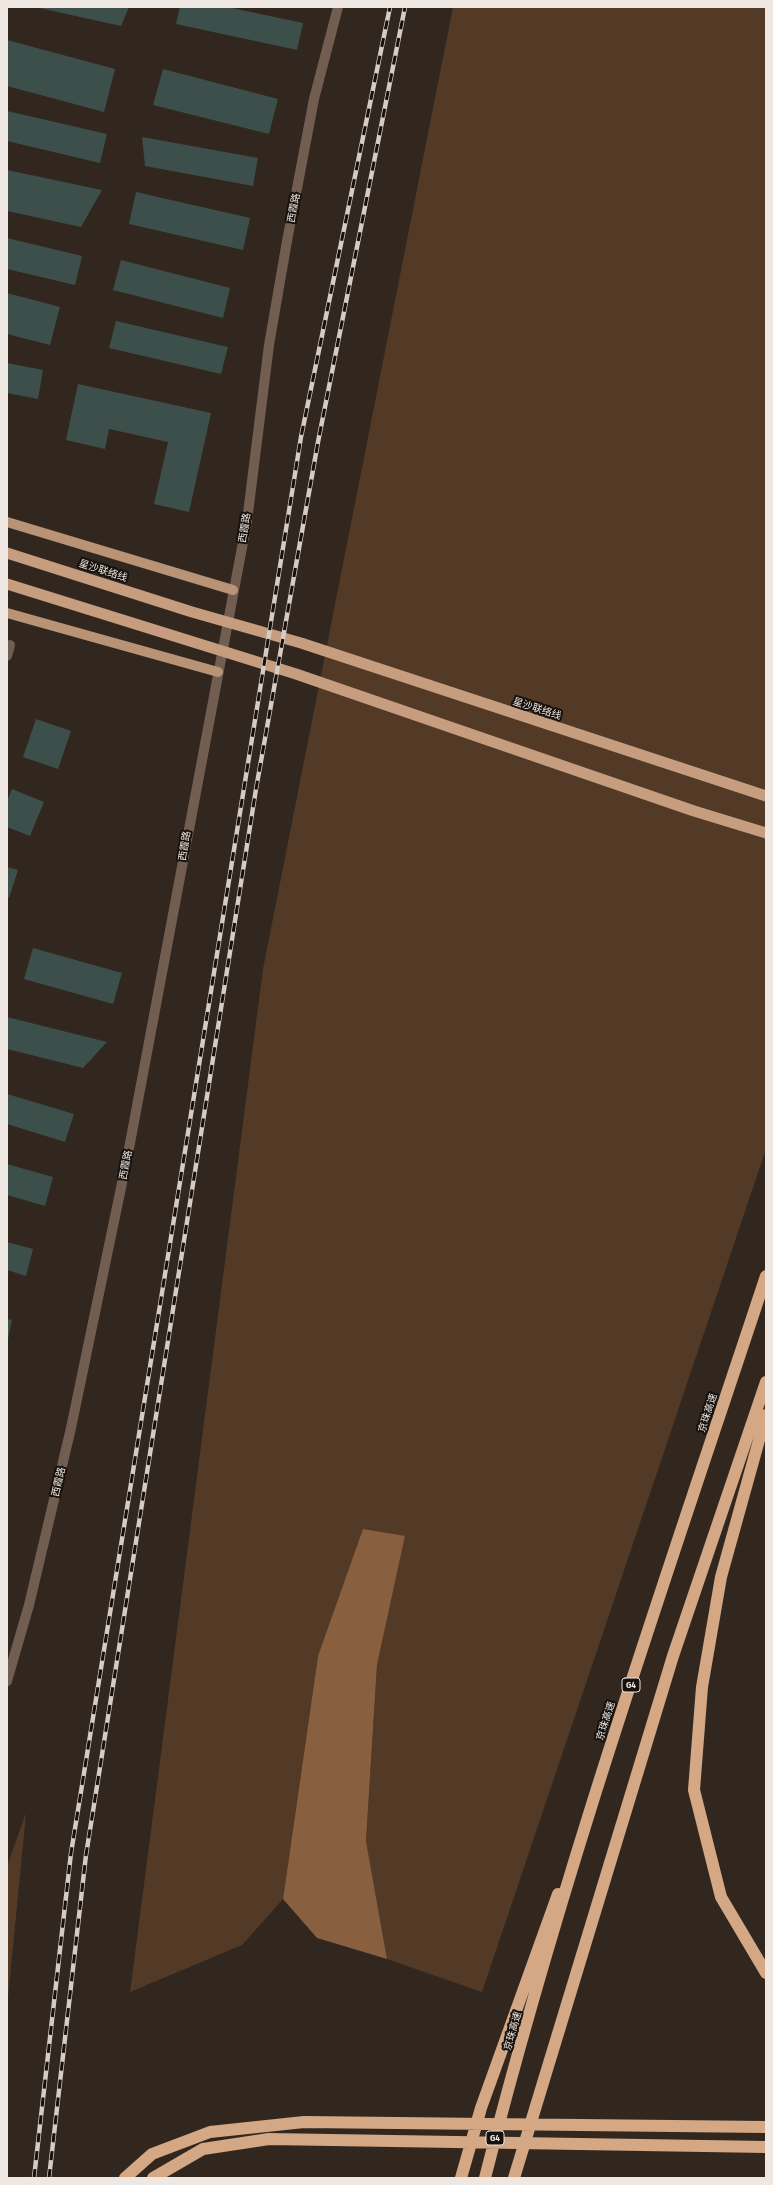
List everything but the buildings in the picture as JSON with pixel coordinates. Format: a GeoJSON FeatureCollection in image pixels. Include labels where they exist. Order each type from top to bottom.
{"type":"FeatureCollection","features":[{"type":"Feature","properties":{"kind":"highway","name":"星沙联络线"},"geometry":{"type":"LineString","coordinates":[[7,553],[192,612],[301,643],[766,796]]}},
{"type":"Feature","properties":{"kind":"highway"},"geometry":{"type":"LineString","coordinates":[[7,584],[296,674],[694,811],[766,833]]}},
{"type":"Feature","properties":{"kind":"highway","name":"京珠高速"},"geometry":{"type":"LineString","coordinates":[[485,2178],[506,2098],[602,1771],[766,1276]]}},
{"type":"Feature","properties":{"kind":"highway"},"geometry":{"type":"LineString","coordinates":[[514,2178],[673,1656],[766,1382]]}},
{"type":"Feature","properties":{"kind":"highway"},"geometry":{"type":"LineString","coordinates":[[766,1414],[720,1577],[702,1687],[694,1790],[721,1897],[766,1973]]}},
{"type":"Feature","properties":{"kind":"highway"},"geometry":{"type":"LineString","coordinates":[[461,2178],[481,2108],[602,1771]]}},
{"type":"Feature","properties":{"kind":"highway"},"geometry":{"type":"LineString","coordinates":[[125,2178],[152,2154],[210,2132],[304,2122],[766,2127]]}},
{"type":"Feature","properties":{"kind":"highway"},"geometry":{"type":"LineString","coordinates":[[153,2178],[203,2149],[269,2139],[766,2147]]}},
{"type":"Feature","properties":{"kind":"main road"},"geometry":{"type":"LineString","coordinates":[[7,522],[233,590]]}},
{"type":"Feature","properties":{"kind":"main road"},"geometry":{"type":"LineString","coordinates":[[7,613],[218,672]]}},
{"type":"Feature","properties":{"kind":"street","name":"西霞路"},"geometry":{"type":"LineString","coordinates":[[7,1680],[29,1605],[71,1428],[129,1152],[233,590],[247,522],[269,345],[281,278],[314,99],[338,7]]}},
{"type":"Feature","properties":{"kind":"street"},"geometry":{"type":"LineString","coordinates":[[7,656],[10,645]]}},
{"type":"Feature","properties":{"kind":"shaded area"},"geometry":{"type":"Polygon","coordinates":[[[453,7],[766,7],[766,1149],[482,1992],[387,1959],[366,1841],[377,1665],[405,1536],[318,1656],[283,1899],[242,1945],[130,1992],[263,969],[453,7]]]}},
{"type":"Feature","properties":{"kind":"shaded area"},"geometry":{"type":"Polygon","coordinates":[[[363,1529],[405,1536],[377,1665],[366,1841],[387,1959],[317,1938],[283,1899],[318,1656],[363,1529]]]}},
{"type":"Feature","properties":{"kind":"shaded area"},"geometry":{"type":"Polygon","coordinates":[[[26,1814],[7,2008],[7,1866],[26,1814]]]}},
{"type":"Feature","properties":{"kind":"railway"},"geometry":{"type":"LineString","coordinates":[[34,2178],[71,1853],[301,437],[390,7]]}},
{"type":"Feature","properties":{"kind":"railway"},"geometry":{"type":"LineString","coordinates":[[49,2178],[86,1855],[256,789],[318,442],[405,7]]}}]}
